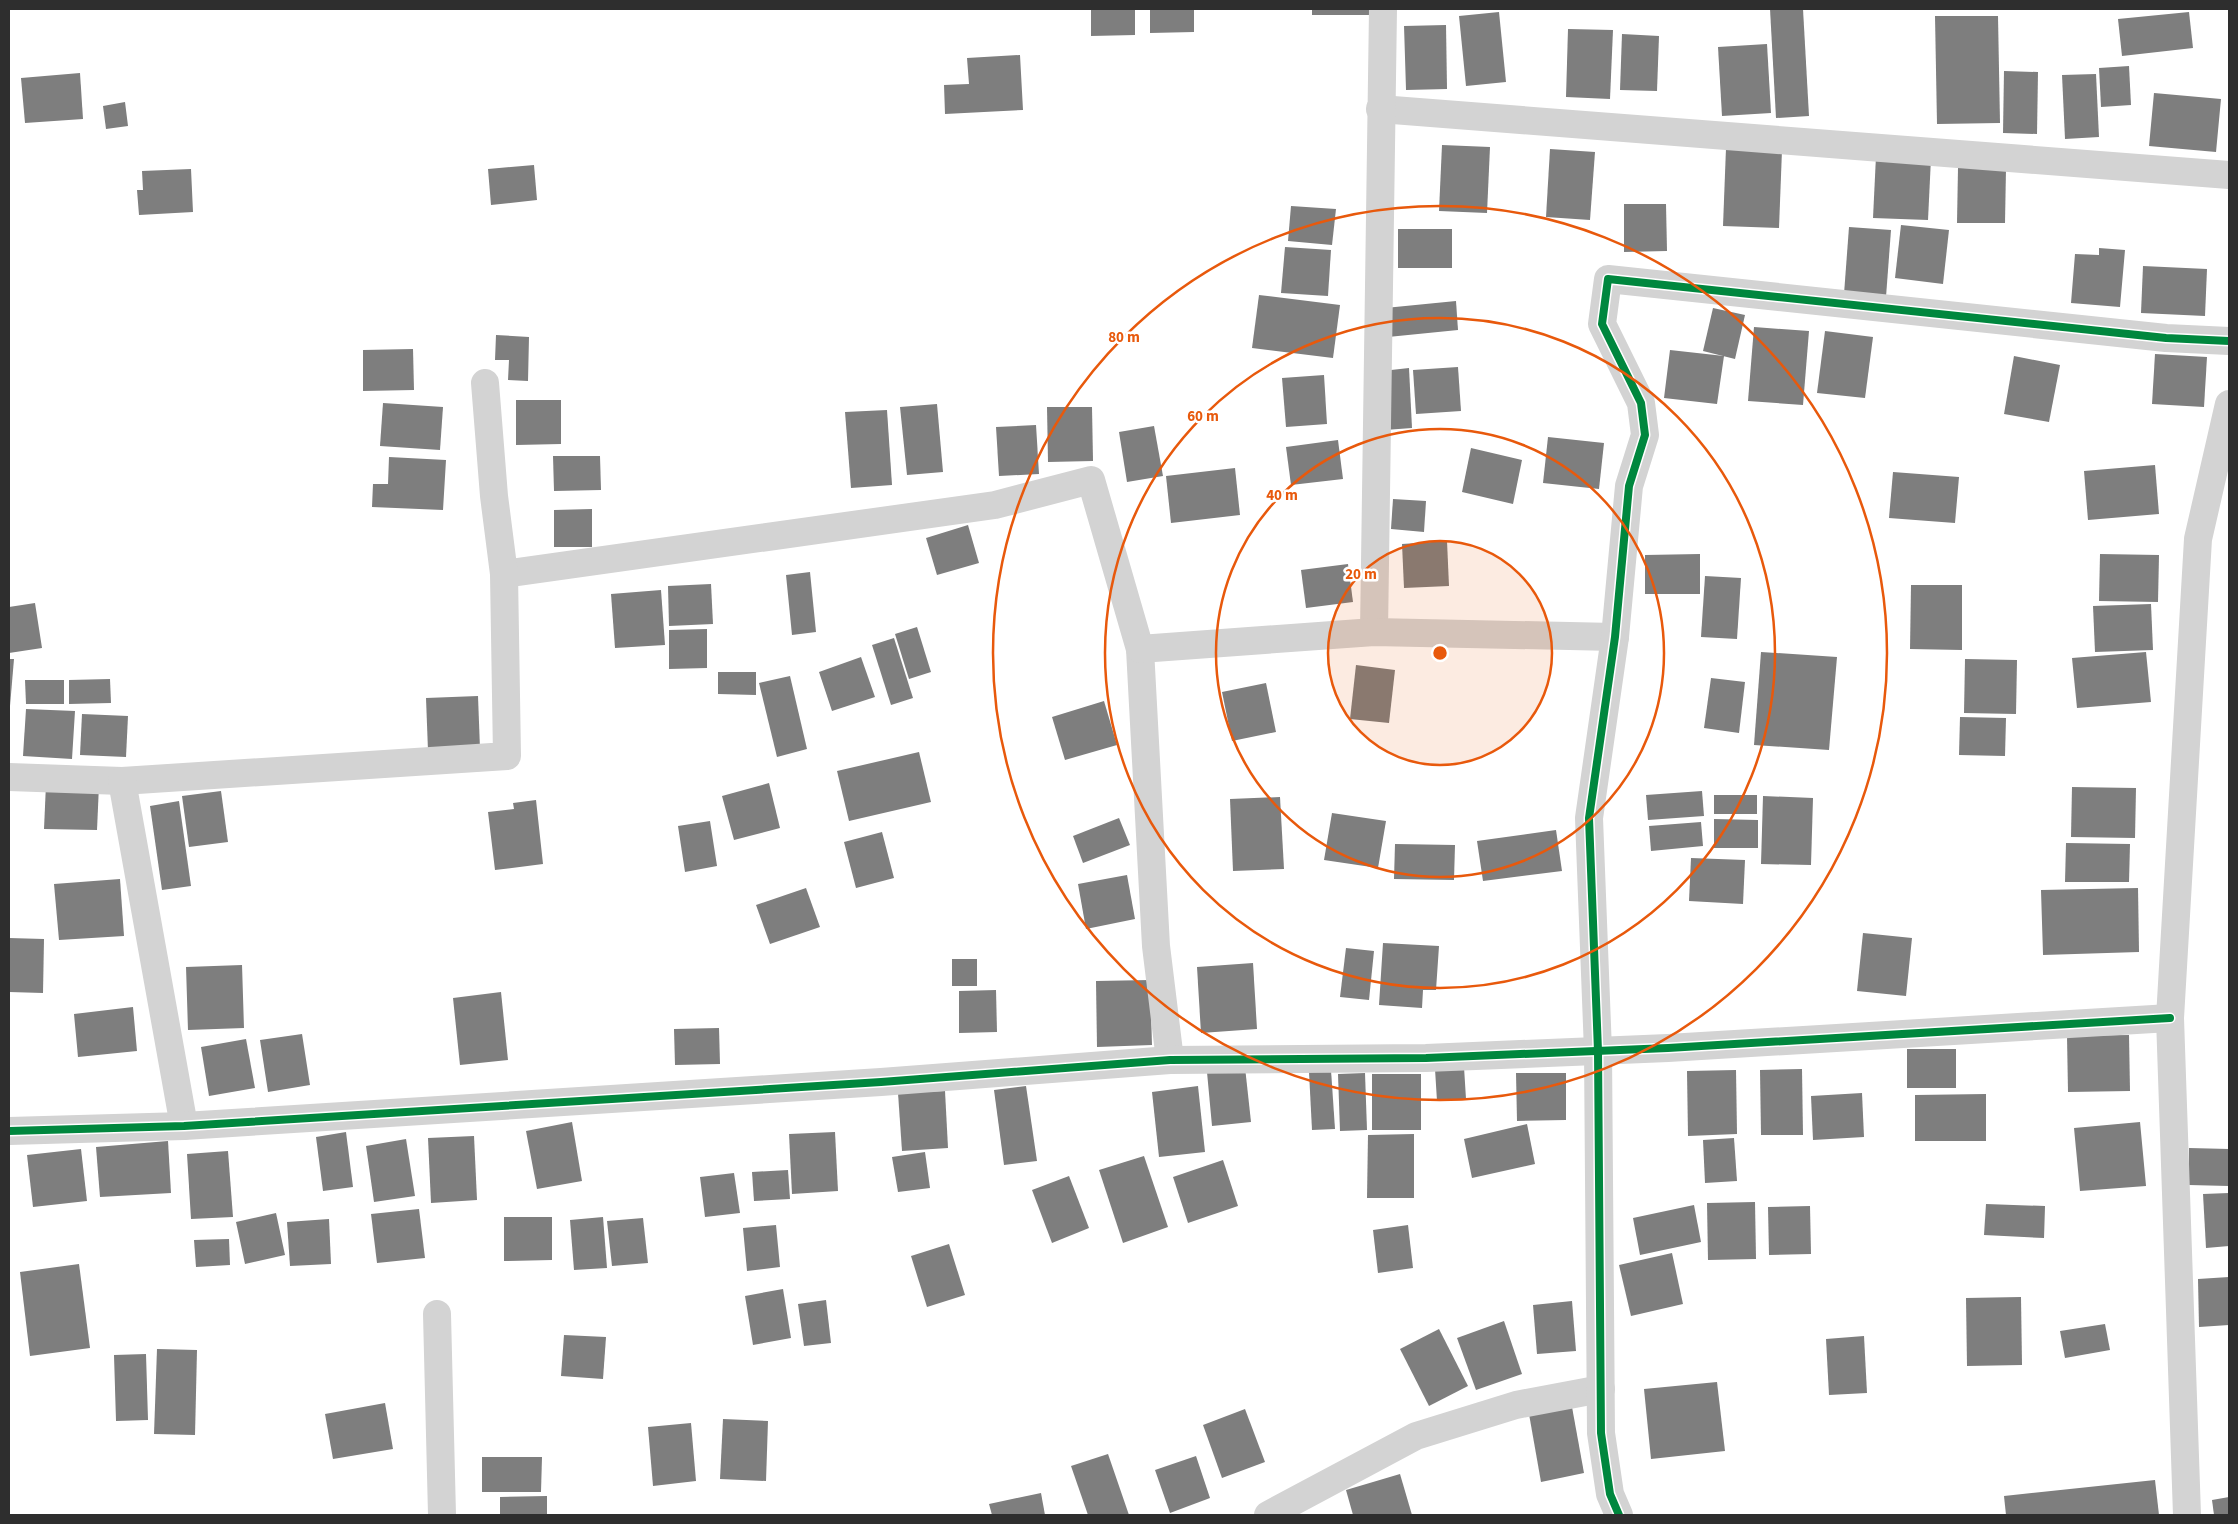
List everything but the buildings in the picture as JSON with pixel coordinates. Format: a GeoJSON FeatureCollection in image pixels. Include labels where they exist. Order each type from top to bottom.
{"type":"FeatureCollection","features":[{"type":"Feature","properties":{"kind":"street"},"geometry":{"type":"LineString","coordinates":[[1374,632],[1380,109],[1383,9]]}},
{"type":"Feature","properties":{"kind":"street"},"geometry":{"type":"LineString","coordinates":[[1380,109],[2229,175]]}},
{"type":"Feature","properties":{"kind":"street"},"geometry":{"type":"LineString","coordinates":[[1619,1515],[1610,1494],[1601,1433],[1598,1051],[1589,818],[1615,637],[1629,486],[1645,435],[1640,403],[1602,324],[1608,279],[2166,338],[2229,341]]}},
{"type":"Feature","properties":{"kind":"street"},"geometry":{"type":"LineString","coordinates":[[9,778],[122,781],[507,756],[504,574],[494,496],[485,382]]}},
{"type":"Feature","properties":{"kind":"street"},"geometry":{"type":"LineString","coordinates":[[2187,1515],[2170,1018],[2198,540],[2229,404]]}},
{"type":"Feature","properties":{"kind":"street"},"geometry":{"type":"LineString","coordinates":[[504,574],[995,505],[1091,480],[1140,649],[1156,946],[1170,1060]]}},
{"type":"Feature","properties":{"kind":"street"},"geometry":{"type":"LineString","coordinates":[[1140,649],[1374,632],[1615,637]]}},
{"type":"Feature","properties":{"kind":"street"},"geometry":{"type":"LineString","coordinates":[[122,781],[184,1126]]}},
{"type":"Feature","properties":{"kind":"street"},"geometry":{"type":"LineString","coordinates":[[9,1130],[184,1126],[880,1082],[1170,1060],[1426,1058],[1598,1051],[2170,1018]]}},
{"type":"Feature","properties":{"kind":"street"},"geometry":{"type":"LineString","coordinates":[[437,1314],[442,1515]]}},
{"type":"Feature","properties":{"kind":"street"},"geometry":{"type":"LineString","coordinates":[[1268,1515],[1416,1436],[1516,1405],[1600,1389]]}},
{"type":"Feature","properties":{"kind":"cycle path"},"geometry":{"type":"LineString","coordinates":[[1619,1515],[1610,1494],[1601,1433],[1598,1051],[1589,818],[1615,637],[1629,486],[1645,435],[1641,403],[1602,324],[1608,279],[2166,338],[2229,341]]}},
{"type":"Feature","properties":{"kind":"cycle path"},"geometry":{"type":"LineString","coordinates":[[9,1131],[184,1126],[881,1082],[1170,1060],[1426,1058],[1668,1048],[2170,1018]]}}]}
